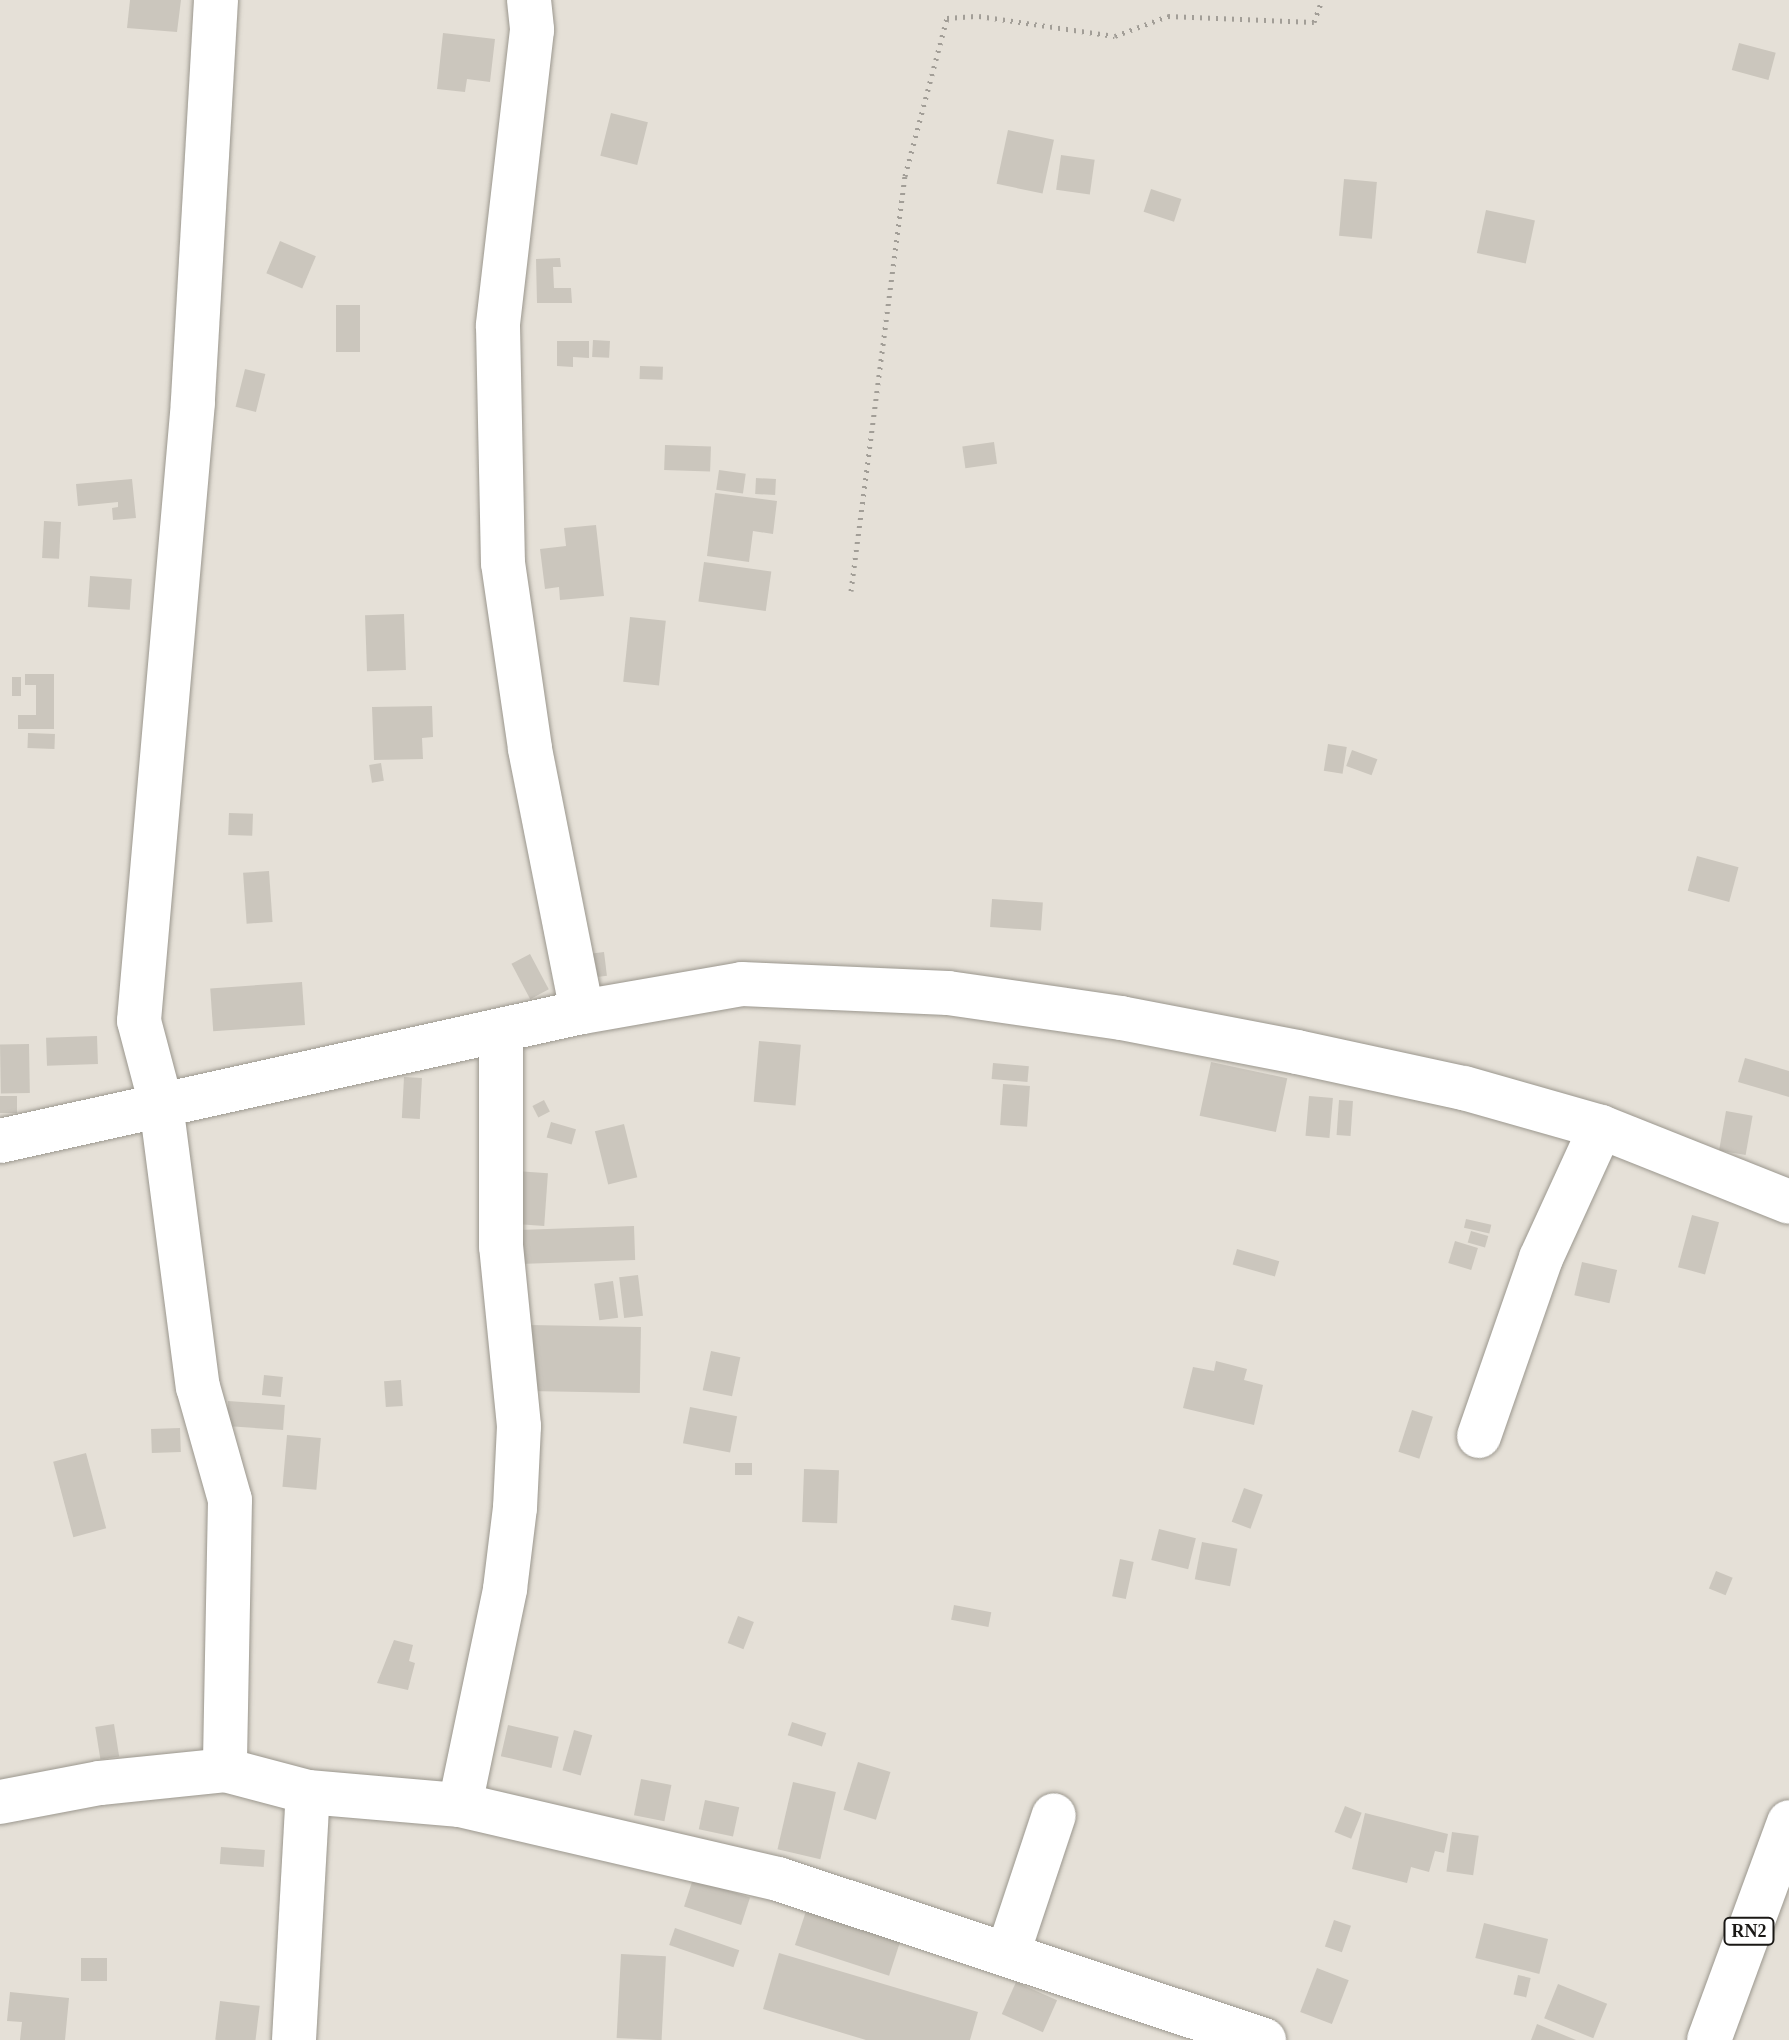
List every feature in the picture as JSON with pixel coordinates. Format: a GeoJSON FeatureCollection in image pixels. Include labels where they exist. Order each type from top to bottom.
{"type":"FeatureCollection","features":[{"type":"Feature","properties":{"kind":"main road"},"geometry":{"type":"LineString","coordinates":[[216,0],[193,402],[139,1021],[161,1104],[198,1387],[230,1500],[225,1770]]}},
{"type":"Feature","properties":{"kind":"main road"},"geometry":{"type":"LineString","coordinates":[[529,0],[532,30],[498,326],[503,563],[530,749],[582,1012]]}},
{"type":"Feature","properties":{"kind":"main road"},"geometry":{"type":"LineString","coordinates":[[0,1141],[582,1012],[742,984],[948,993],[1121,1018],[1297,1052],[1464,1088],[1601,1127],[1689,1166],[1789,1202]]}},
{"type":"Feature","properties":{"kind":"main road"},"geometry":{"type":"LineString","coordinates":[[460,1805],[505,1589],[515,1508],[519,1426],[501,1247],[501,1032]]}},
{"type":"Feature","properties":{"kind":"main road"},"geometry":{"type":"LineString","coordinates":[[1479,1436],[1541,1258],[1601,1127]]}},
{"type":"Feature","properties":{"kind":"main road"},"geometry":{"type":"LineString","coordinates":[[0,1802],[100,1783],[225,1770],[308,1792],[460,1805],[778,1879],[1264,2040]]}},
{"type":"Feature","properties":{"kind":"main road"},"geometry":{"type":"LineString","coordinates":[[294,2040],[308,1792]]}},
{"type":"Feature","properties":{"kind":"main road"},"geometry":{"type":"LineString","coordinates":[[1008,1953],[1054,1815]]}},
{"type":"Feature","properties":{"kind":"main road","name":"RN2"},"geometry":{"type":"LineString","coordinates":[[1709,2040],[1789,1822]]}},
{"type":"Feature","properties":{"kind":"path"},"geometry":{"type":"LineString","coordinates":[[851,591],[905,176],[947,18],[979,16],[1115,36],[1168,16],[1314,22],[1322,0]]}},
{"type":"Feature","properties":{"kind":"building"},"geometry":{"type":"Polygon","coordinates":[[[130,0],[181,0],[177,32],[127,28],[130,0]]]}},
{"type":"Feature","properties":{"kind":"building"},"geometry":{"type":"Polygon","coordinates":[[[443,33],[495,39],[490,82],[467,79],[465,92],[437,89],[443,33]]]}},
{"type":"Feature","properties":{"kind":"building"},"geometry":{"type":"Polygon","coordinates":[[[1739,43],[1776,53],[1768,80],[1732,70],[1739,43]]]}},
{"type":"Feature","properties":{"kind":"building"},"geometry":{"type":"Polygon","coordinates":[[[611,113],[648,122],[637,165],[600,156],[611,113]]]}},
{"type":"Feature","properties":{"kind":"building"},"geometry":{"type":"Polygon","coordinates":[[[1008,130],[1054,140],[1043,194],[997,184],[1008,130]]]}},
{"type":"Feature","properties":{"kind":"building"},"geometry":{"type":"Polygon","coordinates":[[[1061,155],[1095,160],[1090,194],[1056,190],[1061,155]]]}},
{"type":"Feature","properties":{"kind":"building"},"geometry":{"type":"Polygon","coordinates":[[[1344,179],[1377,182],[1372,239],[1339,236],[1344,179]]]}},
{"type":"Feature","properties":{"kind":"building"},"geometry":{"type":"Polygon","coordinates":[[[1151,189],[1181,199],[1174,222],[1144,212],[1151,189]]]}},
{"type":"Feature","properties":{"kind":"building"},"geometry":{"type":"Polygon","coordinates":[[[1486,210],[1535,220],[1526,263],[1477,253],[1486,210]]]}},
{"type":"Feature","properties":{"kind":"building"},"geometry":{"type":"Polygon","coordinates":[[[280,241],[316,256],[302,288],[266,273],[280,241]]]}},
{"type":"Feature","properties":{"kind":"building"},"geometry":{"type":"Polygon","coordinates":[[[560,258],[561,267],[553,267],[554,288],[571,288],[572,303],[537,303],[536,259],[560,258]]]}},
{"type":"Feature","properties":{"kind":"building"},"geometry":{"type":"Polygon","coordinates":[[[336,305],[360,305],[360,352],[336,352],[336,305]]]}},
{"type":"Feature","properties":{"kind":"building"},"geometry":{"type":"Polygon","coordinates":[[[593,340],[610,341],[609,358],[592,357],[593,340]]]}},
{"type":"Feature","properties":{"kind":"building"},"geometry":{"type":"Polygon","coordinates":[[[557,341],[589,341],[589,358],[573,357],[573,367],[557,366],[557,341]]]}},
{"type":"Feature","properties":{"kind":"building"},"geometry":{"type":"Polygon","coordinates":[[[640,366],[663,367],[663,380],[640,379],[640,366]]]}},
{"type":"Feature","properties":{"kind":"building"},"geometry":{"type":"Polygon","coordinates":[[[245,369],[265,374],[256,412],[236,407],[245,369]]]}},
{"type":"Feature","properties":{"kind":"building"},"geometry":{"type":"Polygon","coordinates":[[[994,442],[997,464],[965,468],[962,446],[994,442]]]}},
{"type":"Feature","properties":{"kind":"building"},"geometry":{"type":"Polygon","coordinates":[[[665,445],[711,447],[710,472],[664,470],[665,445]]]}},
{"type":"Feature","properties":{"kind":"building"},"geometry":{"type":"Polygon","coordinates":[[[719,470],[746,474],[743,494],[716,490],[719,470]]]}},
{"type":"Feature","properties":{"kind":"building"},"geometry":{"type":"Polygon","coordinates":[[[756,478],[776,479],[775,495],[755,494],[756,478]]]}},
{"type":"Feature","properties":{"kind":"building"},"geometry":{"type":"Polygon","coordinates":[[[132,479],[136,518],[113,520],[112,508],[118,507],[118,502],[78,506],[76,484],[132,479]]]}},
{"type":"Feature","properties":{"kind":"building"},"geometry":{"type":"Polygon","coordinates":[[[715,493],[777,501],[773,534],[753,531],[749,562],[707,556],[715,493]]]}},
{"type":"Feature","properties":{"kind":"building"},"geometry":{"type":"Polygon","coordinates":[[[44,521],[61,522],[59,559],[42,558],[44,521]]]}},
{"type":"Feature","properties":{"kind":"building"},"geometry":{"type":"Polygon","coordinates":[[[596,525],[604,596],[560,600],[559,587],[545,589],[540,549],[566,546],[564,528],[596,525]]]}},
{"type":"Feature","properties":{"kind":"building"},"geometry":{"type":"Polygon","coordinates":[[[704,562],[771,571],[766,611],[698,602],[704,562]]]}},
{"type":"Feature","properties":{"kind":"building"},"geometry":{"type":"Polygon","coordinates":[[[90,576],[132,579],[130,610],[88,607],[90,576]]]}},
{"type":"Feature","properties":{"kind":"building"},"geometry":{"type":"Polygon","coordinates":[[[404,614],[406,670],[367,671],[365,615],[404,614]]]}},
{"type":"Feature","properties":{"kind":"building"},"geometry":{"type":"Polygon","coordinates":[[[630,617],[666,621],[659,685],[623,682],[630,617]]]}},
{"type":"Feature","properties":{"kind":"building"},"geometry":{"type":"Polygon","coordinates":[[[25,674],[54,674],[54,729],[18,729],[18,715],[36,715],[36,685],[25,685],[25,674]]]}},
{"type":"Feature","properties":{"kind":"building"},"geometry":{"type":"Polygon","coordinates":[[[12,677],[21,677],[21,696],[12,696],[12,677]]]}},
{"type":"Feature","properties":{"kind":"building"},"geometry":{"type":"Polygon","coordinates":[[[432,706],[433,737],[422,738],[423,759],[374,760],[372,707],[432,706]]]}},
{"type":"Feature","properties":{"kind":"building"},"geometry":{"type":"Polygon","coordinates":[[[28,733],[55,734],[54,749],[27,748],[28,733]]]}},
{"type":"Feature","properties":{"kind":"building"},"geometry":{"type":"Polygon","coordinates":[[[1328,744],[1347,747],[1343,774],[1324,771],[1328,744]]]}},
{"type":"Feature","properties":{"kind":"building"},"geometry":{"type":"Polygon","coordinates":[[[1352,750],[1377,759],[1372,775],[1346,766],[1352,750]]]}},
{"type":"Feature","properties":{"kind":"building"},"geometry":{"type":"Polygon","coordinates":[[[381,763],[384,781],[372,783],[369,765],[381,763]]]}},
{"type":"Feature","properties":{"kind":"building"},"geometry":{"type":"Polygon","coordinates":[[[229,813],[253,814],[252,836],[228,835],[229,813]]]}},
{"type":"Feature","properties":{"kind":"building"},"geometry":{"type":"Polygon","coordinates":[[[1697,856],[1739,867],[1729,902],[1688,891],[1697,856]]]}},
{"type":"Feature","properties":{"kind":"building"},"geometry":{"type":"Polygon","coordinates":[[[269,871],[273,922],[247,924],[243,873],[269,871]]]}},
{"type":"Feature","properties":{"kind":"building"},"geometry":{"type":"Polygon","coordinates":[[[992,899],[1043,903],[1041,930],[990,927],[992,899]]]}},
{"type":"Feature","properties":{"kind":"building"},"geometry":{"type":"Polygon","coordinates":[[[604,952],[607,976],[593,978],[590,954],[604,952]]]}},
{"type":"Feature","properties":{"kind":"building"},"geometry":{"type":"Polygon","coordinates":[[[530,954],[549,989],[530,999],[511,964],[530,954]]]}},
{"type":"Feature","properties":{"kind":"building"},"geometry":{"type":"Polygon","coordinates":[[[302,982],[305,1025],[213,1031],[210,988],[302,982]]]}},
{"type":"Feature","properties":{"kind":"building"},"geometry":{"type":"Polygon","coordinates":[[[97,1036],[98,1064],[47,1066],[46,1038],[97,1036]]]}},
{"type":"Feature","properties":{"kind":"building"},"geometry":{"type":"Polygon","coordinates":[[[759,1041],[801,1045],[796,1105],[754,1102],[759,1041]]]}},
{"type":"Feature","properties":{"kind":"building"},"geometry":{"type":"Polygon","coordinates":[[[29,1044],[30,1093],[1,1093],[0,1045],[29,1044]]]}},
{"type":"Feature","properties":{"kind":"building"},"geometry":{"type":"Polygon","coordinates":[[[1745,1058],[1789,1071],[1789,1097],[1738,1082],[1745,1058]]]}},
{"type":"Feature","properties":{"kind":"building"},"geometry":{"type":"Polygon","coordinates":[[[1211,1062],[1287,1078],[1276,1132],[1200,1116],[1211,1062]]]}},
{"type":"Feature","properties":{"kind":"building"},"geometry":{"type":"Polygon","coordinates":[[[993,1063],[1029,1066],[1027,1082],[992,1079],[993,1063]]]}},
{"type":"Feature","properties":{"kind":"building"},"geometry":{"type":"Polygon","coordinates":[[[404,1077],[422,1078],[420,1119],[402,1118],[404,1077]]]}},
{"type":"Feature","properties":{"kind":"building"},"geometry":{"type":"Polygon","coordinates":[[[1003,1084],[1030,1086],[1027,1127],[1000,1125],[1003,1084]]]}},
{"type":"Feature","properties":{"kind":"building"},"geometry":{"type":"Polygon","coordinates":[[[0,1096],[17,1096],[17,1113],[0,1113],[0,1096]]]}},
{"type":"Feature","properties":{"kind":"building"},"geometry":{"type":"Polygon","coordinates":[[[1309,1096],[1333,1098],[1329,1138],[1306,1136],[1309,1096]]]}},
{"type":"Feature","properties":{"kind":"building"},"geometry":{"type":"Polygon","coordinates":[[[544,1100],[550,1112],[538,1117],[532,1106],[544,1100]]]}},
{"type":"Feature","properties":{"kind":"building"},"geometry":{"type":"Polygon","coordinates":[[[1339,1100],[1353,1101],[1351,1136],[1337,1135],[1339,1100]]]}},
{"type":"Feature","properties":{"kind":"building"},"geometry":{"type":"Polygon","coordinates":[[[1726,1111],[1753,1116],[1746,1155],[1719,1150],[1726,1111]]]}},
{"type":"Feature","properties":{"kind":"building"},"geometry":{"type":"Polygon","coordinates":[[[551,1122],[576,1129],[572,1145],[547,1137],[551,1122]]]}},
{"type":"Feature","properties":{"kind":"building"},"geometry":{"type":"Polygon","coordinates":[[[624,1124],[637,1177],[608,1185],[595,1131],[624,1124]]]}},
{"type":"Feature","properties":{"kind":"building"},"geometry":{"type":"Polygon","coordinates":[[[516,1171],[548,1173],[544,1226],[512,1224],[516,1171]]]}},
{"type":"Feature","properties":{"kind":"building"},"geometry":{"type":"Polygon","coordinates":[[[1692,1215],[1719,1222],[1705,1274],[1678,1267],[1692,1215]]]}},
{"type":"Feature","properties":{"kind":"building"},"geometry":{"type":"Polygon","coordinates":[[[1466,1219],[1491,1225],[1489,1234],[1464,1228],[1466,1219]]]}},
{"type":"Feature","properties":{"kind":"building"},"geometry":{"type":"Polygon","coordinates":[[[634,1226],[635,1260],[512,1264],[511,1230],[634,1226]]]}},
{"type":"Feature","properties":{"kind":"building"},"geometry":{"type":"Polygon","coordinates":[[[1471,1231],[1488,1236],[1485,1247],[1468,1243],[1471,1231]]]}},
{"type":"Feature","properties":{"kind":"building"},"geometry":{"type":"Polygon","coordinates":[[[1455,1241],[1478,1248],[1471,1270],[1448,1263],[1455,1241]]]}},
{"type":"Feature","properties":{"kind":"building"},"geometry":{"type":"Polygon","coordinates":[[[1237,1249],[1279,1261],[1275,1277],[1233,1264],[1237,1249]]]}},
{"type":"Feature","properties":{"kind":"building"},"geometry":{"type":"Polygon","coordinates":[[[1582,1262],[1617,1270],[1609,1303],[1574,1295],[1582,1262]]]}},
{"type":"Feature","properties":{"kind":"building"},"geometry":{"type":"Polygon","coordinates":[[[638,1275],[643,1316],[624,1318],[619,1277],[638,1275]]]}},
{"type":"Feature","properties":{"kind":"building"},"geometry":{"type":"Polygon","coordinates":[[[613,1281],[618,1318],[599,1320],[594,1284],[613,1281]]]}},
{"type":"Feature","properties":{"kind":"building"},"geometry":{"type":"Polygon","coordinates":[[[529,1325],[641,1327],[640,1393],[528,1391],[529,1325]]]}},
{"type":"Feature","properties":{"kind":"building"},"geometry":{"type":"Polygon","coordinates":[[[711,1351],[740,1357],[732,1396],[703,1390],[711,1351]]]}},
{"type":"Feature","properties":{"kind":"building"},"geometry":{"type":"Polygon","coordinates":[[[1216,1361],[1247,1369],[1244,1380],[1263,1385],[1254,1425],[1183,1408],[1193,1367],[1214,1371],[1216,1361]]]}},
{"type":"Feature","properties":{"kind":"building"},"geometry":{"type":"Polygon","coordinates":[[[264,1375],[283,1377],[281,1397],[262,1395],[264,1375]]]}},
{"type":"Feature","properties":{"kind":"building"},"geometry":{"type":"Polygon","coordinates":[[[401,1380],[403,1406],[386,1407],[384,1381],[401,1380]]]}},
{"type":"Feature","properties":{"kind":"building"},"geometry":{"type":"Polygon","coordinates":[[[228,1401],[285,1405],[283,1430],[226,1426],[228,1401]]]}},
{"type":"Feature","properties":{"kind":"building"},"geometry":{"type":"Polygon","coordinates":[[[690,1407],[737,1416],[730,1452],[683,1443],[690,1407]]]}},
{"type":"Feature","properties":{"kind":"building"},"geometry":{"type":"Polygon","coordinates":[[[1412,1410],[1433,1417],[1419,1459],[1398,1452],[1412,1410]]]}},
{"type":"Feature","properties":{"kind":"building"},"geometry":{"type":"Polygon","coordinates":[[[180,1428],[181,1452],[152,1453],[151,1429],[180,1428]]]}},
{"type":"Feature","properties":{"kind":"building"},"geometry":{"type":"Polygon","coordinates":[[[287,1435],[321,1438],[316,1490],[282,1487],[287,1435]]]}},
{"type":"Feature","properties":{"kind":"building"},"geometry":{"type":"Polygon","coordinates":[[[86,1453],[106,1528],[73,1537],[53,1462],[86,1453]]]}},
{"type":"Feature","properties":{"kind":"building"},"geometry":{"type":"Polygon","coordinates":[[[735,1463],[752,1463],[752,1475],[735,1475],[735,1463]]]}},
{"type":"Feature","properties":{"kind":"building"},"geometry":{"type":"Polygon","coordinates":[[[804,1469],[839,1470],[837,1523],[802,1522],[804,1469]]]}},
{"type":"Feature","properties":{"kind":"building"},"geometry":{"type":"Polygon","coordinates":[[[1244,1488],[1263,1495],[1250,1529],[1232,1522],[1244,1488]]]}},
{"type":"Feature","properties":{"kind":"building"},"geometry":{"type":"Polygon","coordinates":[[[1159,1529],[1196,1538],[1188,1569],[1151,1560],[1159,1529]]]}},
{"type":"Feature","properties":{"kind":"building"},"geometry":{"type":"Polygon","coordinates":[[[1202,1542],[1237,1549],[1230,1586],[1195,1579],[1202,1542]]]}},
{"type":"Feature","properties":{"kind":"building"},"geometry":{"type":"Polygon","coordinates":[[[1120,1559],[1134,1562],[1126,1599],[1112,1596],[1120,1559]]]}},
{"type":"Feature","properties":{"kind":"building"},"geometry":{"type":"Polygon","coordinates":[[[1716,1571],[1733,1578],[1726,1595],[1709,1589],[1716,1571]]]}},
{"type":"Feature","properties":{"kind":"building"},"geometry":{"type":"Polygon","coordinates":[[[954,1605],[991,1612],[988,1627],[951,1620],[954,1605]]]}},
{"type":"Feature","properties":{"kind":"building"},"geometry":{"type":"Polygon","coordinates":[[[738,1616],[754,1622],[743,1649],[728,1643],[738,1616]]]}},
{"type":"Feature","properties":{"kind":"building"},"geometry":{"type":"Polygon","coordinates":[[[394,1640],[413,1645],[409,1661],[415,1663],[408,1690],[377,1683],[394,1640]]]}},
{"type":"Feature","properties":{"kind":"building"},"geometry":{"type":"Polygon","coordinates":[[[792,1722],[826,1733],[822,1746],[788,1735],[792,1722]]]}},
{"type":"Feature","properties":{"kind":"building"},"geometry":{"type":"Polygon","coordinates":[[[114,1724],[119,1757],[100,1760],[95,1727],[114,1724]]]}},
{"type":"Feature","properties":{"kind":"building"},"geometry":{"type":"Polygon","coordinates":[[[508,1725],[559,1737],[551,1768],[501,1756],[508,1725]]]}},
{"type":"Feature","properties":{"kind":"building"},"geometry":{"type":"Polygon","coordinates":[[[574,1730],[592,1735],[581,1776],[562,1770],[574,1730]]]}},
{"type":"Feature","properties":{"kind":"building"},"geometry":{"type":"Polygon","coordinates":[[[858,1762],[891,1772],[876,1820],[843,1810],[858,1762]]]}},
{"type":"Feature","properties":{"kind":"building"},"geometry":{"type":"Polygon","coordinates":[[[641,1779],[671,1785],[664,1821],[634,1815],[641,1779]]]}},
{"type":"Feature","properties":{"kind":"building"},"geometry":{"type":"Polygon","coordinates":[[[793,1782],[836,1792],[820,1859],[777,1849],[793,1782]]]}},
{"type":"Feature","properties":{"kind":"building"},"geometry":{"type":"Polygon","coordinates":[[[705,1800],[739,1807],[733,1837],[699,1829],[705,1800]]]}},
{"type":"Feature","properties":{"kind":"building"},"geometry":{"type":"Polygon","coordinates":[[[1345,1806],[1362,1813],[1351,1839],[1335,1832],[1345,1806]]]}},
{"type":"Feature","properties":{"kind":"building"},"geometry":{"type":"Polygon","coordinates":[[[1365,1813],[1448,1834],[1444,1853],[1435,1851],[1429,1872],[1411,1867],[1407,1883],[1352,1869],[1365,1813]]]}},
{"type":"Feature","properties":{"kind":"building"},"geometry":{"type":"Polygon","coordinates":[[[1452,1832],[1479,1836],[1473,1875],[1446,1872],[1452,1832]]]}},
{"type":"Feature","properties":{"kind":"building"},"geometry":{"type":"Polygon","coordinates":[[[221,1847],[265,1850],[264,1867],[220,1864],[221,1847]]]}},
{"type":"Feature","properties":{"kind":"building"},"geometry":{"type":"Polygon","coordinates":[[[693,1879],[750,1898],[741,1925],[684,1907],[693,1879]]]}},
{"type":"Feature","properties":{"kind":"building"},"geometry":{"type":"Polygon","coordinates":[[[807,1908],[901,1939],[889,1976],[795,1945],[807,1908]]]}},
{"type":"Feature","properties":{"kind":"building"},"geometry":{"type":"Polygon","coordinates":[[[1334,1920],[1351,1926],[1342,1952],[1325,1946],[1334,1920]]]}},
{"type":"Feature","properties":{"kind":"building"},"geometry":{"type":"Polygon","coordinates":[[[1484,1923],[1548,1939],[1539,1974],[1475,1958],[1484,1923]]]}},
{"type":"Feature","properties":{"kind":"building"},"geometry":{"type":"Polygon","coordinates":[[[675,1928],[739,1950],[733,1967],[669,1945],[675,1928]]]}},
{"type":"Feature","properties":{"kind":"building"},"geometry":{"type":"Polygon","coordinates":[[[779,1953],[978,2012],[970,2040],[866,2040],[763,2009],[779,1953]]]}},
{"type":"Feature","properties":{"kind":"building"},"geometry":{"type":"Polygon","coordinates":[[[621,1954],[666,1956],[662,2040],[617,2038],[621,1954]]]}},
{"type":"Feature","properties":{"kind":"building"},"geometry":{"type":"Polygon","coordinates":[[[81,1958],[107,1958],[107,1981],[81,1981],[81,1958]]]}},
{"type":"Feature","properties":{"kind":"building"},"geometry":{"type":"Polygon","coordinates":[[[1317,1968],[1349,1980],[1332,2024],[1300,2012],[1317,1968]]]}},
{"type":"Feature","properties":{"kind":"building"},"geometry":{"type":"Polygon","coordinates":[[[1518,1975],[1531,1978],[1526,1997],[1514,1994],[1518,1975]]]}},
{"type":"Feature","properties":{"kind":"building"},"geometry":{"type":"Polygon","coordinates":[[[1016,1982],[1057,2000],[1043,2032],[1002,2014],[1016,1982]]]}},
{"type":"Feature","properties":{"kind":"building"},"geometry":{"type":"Polygon","coordinates":[[[1558,1984],[1607,2004],[1593,2038],[1544,2018],[1558,1984]]]}},
{"type":"Feature","properties":{"kind":"building"},"geometry":{"type":"Polygon","coordinates":[[[10,1992],[69,1998],[65,2040],[20,2040],[22,2022],[7,2021],[10,1992]]]}},
{"type":"Feature","properties":{"kind":"building"},"geometry":{"type":"Polygon","coordinates":[[[220,2001],[260,2006],[256,2040],[215,2040],[220,2001]]]}},
{"type":"Feature","properties":{"kind":"building"},"geometry":{"type":"Polygon","coordinates":[[[1537,2024],[1576,2040],[1531,2040],[1537,2024]]]}}]}
